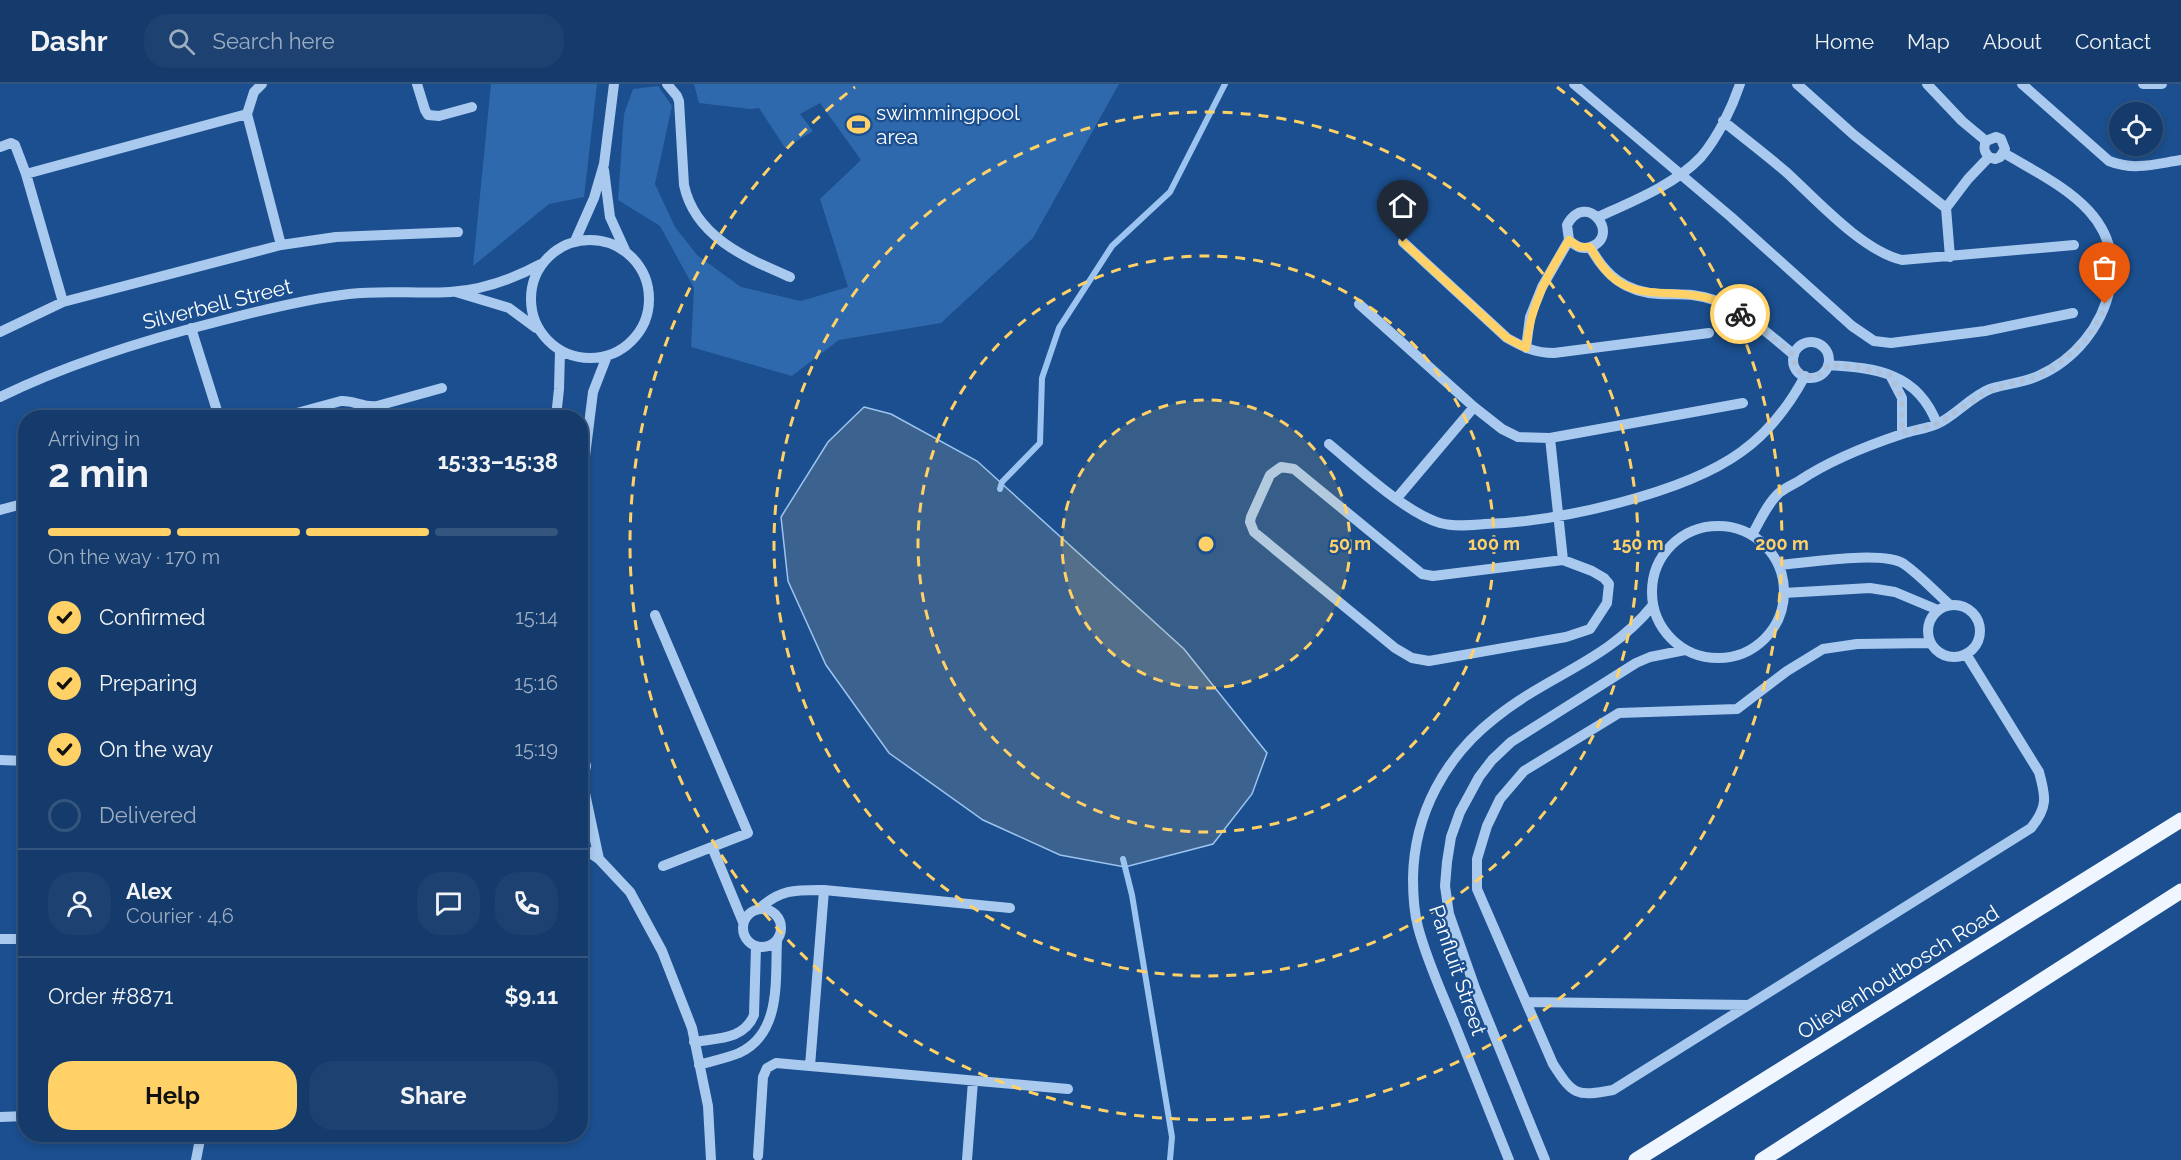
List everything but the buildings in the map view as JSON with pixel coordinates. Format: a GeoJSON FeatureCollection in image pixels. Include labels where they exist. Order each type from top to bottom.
{"type":"FeatureCollection","features":[{"type":"Feature","properties":{"kind":"main road","name":"Olievenhoutbosch Road"},"geometry":{"type":"LineString","coordinates":[[1636,1160],[2181,820]]}},
{"type":"Feature","properties":{"kind":"main road"},"geometry":{"type":"LineString","coordinates":[[1762,1160],[2181,891]]}},
{"type":"Feature","properties":{"kind":"street"},"geometry":{"type":"LineString","coordinates":[[262,84],[254,92],[247,114],[281,245]]}},
{"type":"Feature","properties":{"kind":"street"},"geometry":{"type":"LineString","coordinates":[[417,84],[428,115],[439,116],[472,107]]}},
{"type":"Feature","properties":{"kind":"street"},"geometry":{"type":"LineString","coordinates":[[575,241],[594,198],[604,164],[614,84]]}},
{"type":"Feature","properties":{"kind":"street"},"geometry":{"type":"LineString","coordinates":[[667,84],[679,101],[684,185],[686,196],[696,212],[714,237],[750,260],[790,277]]}},
{"type":"Feature","properties":{"kind":"street"},"geometry":{"type":"LineString","coordinates":[[1574,84],[1852,326],[1874,341],[1891,343],[1929,339],[2073,313]]}},
{"type":"Feature","properties":{"kind":"street"},"geometry":{"type":"LineString","coordinates":[[1598,218],[1680,174],[1701,157],[1723,121],[1740,84]]}},
{"type":"Feature","properties":{"kind":"street"},"geometry":{"type":"LineString","coordinates":[[1797,84],[1854,135],[1946,208]]}},
{"type":"Feature","properties":{"kind":"street"},"geometry":{"type":"LineString","coordinates":[[1927,84],[1962,121],[1986,141]]}},
{"type":"Feature","properties":{"kind":"street"},"geometry":{"type":"LineString","coordinates":[[2022,84],[2109,161],[2123,166],[2139,167],[2181,160]]}},
{"type":"Feature","properties":{"kind":"street"},"geometry":{"type":"LineString","coordinates":[[2143,84],[2162,84]]}},
{"type":"Feature","properties":{"kind":"street"},"geometry":{"type":"LineString","coordinates":[[26,174],[247,114]]}},
{"type":"Feature","properties":{"kind":"street"},"geometry":{"type":"LineString","coordinates":[[1723,121],[1782,169],[1842,224],[1877,251],[1889,257],[1902,260],[1950,257],[2074,245]]}},
{"type":"Feature","properties":{"kind":"street"},"geometry":{"type":"LineString","coordinates":[[1950,257],[1946,208],[1968,179],[1989,158],[2000,157],[2004,153],[2005,148],[2001,139],[1996,137],[1986,141],[1985,153],[1989,158]]}},
{"type":"Feature","properties":{"kind":"street"},"geometry":{"type":"LineString","coordinates":[[0,147],[15,144],[26,174],[63,302]]}},
{"type":"Feature","properties":{"kind":"street"},"geometry":{"type":"LineString","coordinates":[[1752,535],[1768,506],[1780,492],[1813,471],[1902,433],[1937,424],[1989,390],[2038,376],[2071,355],[2087,339],[2101,316],[2109,292],[2112,261],[2109,247],[2097,219],[2079,199],[2004,153]]}},
{"type":"Feature","properties":{"kind":"street"},"geometry":{"type":"LineString","coordinates":[[604,164],[609,217],[625,250],[638,264],[647,281],[650,299],[647,318],[638,335],[631,342],[607,356],[591,359],[575,357],[560,351],[539,331],[532,315],[530,297],[533,280],[541,264],[556,249],[575,241],[609,242],[625,250]]}},
{"type":"Feature","properties":{"kind":"street"},"geometry":{"type":"LineString","coordinates":[[1526,348],[1530,317],[1538,297],[1569,240],[1567,225],[1571,218],[1584,211],[1592,213],[1602,224],[1601,238],[1590,247],[1579,247],[1569,240]]}},
{"type":"Feature","properties":{"kind":"street"},"geometry":{"type":"LineString","coordinates":[[0,332],[63,302],[281,245],[336,237],[458,232]]}},
{"type":"Feature","properties":{"kind":"street"},"geometry":{"type":"LineString","coordinates":[[1403,242],[1507,338],[1540,353],[1709,333]]}},
{"type":"Feature","properties":{"kind":"street"},"geometry":{"type":"LineString","coordinates":[[1590,247],[1610,276],[1624,285],[1640,291],[1698,296],[1713,300],[1732,308],[1794,355]]}},
{"type":"Feature","properties":{"kind":"street","name":"Silverbell Street"},"geometry":{"type":"LineString","coordinates":[[0,397],[85,360],[191,328],[272,307],[351,294],[453,292],[503,282],[541,264]]}},
{"type":"Feature","properties":{"kind":"street","name":"Silverbell Street"},"geometry":{"type":"LineString","coordinates":[[453,292],[509,308],[539,331]]}},
{"type":"Feature","properties":{"kind":"street"},"geometry":{"type":"LineString","coordinates":[[1359,304],[1474,406],[1502,429],[1518,437],[1551,438],[1743,403]]}},
{"type":"Feature","properties":{"kind":"street"},"geometry":{"type":"LineString","coordinates":[[191,328],[217,410]]}},
{"type":"Feature","properties":{"kind":"street"},"geometry":{"type":"LineString","coordinates":[[1817,343],[1827,352],[1828,365],[1825,372],[1819,376],[1805,376],[1795,367],[1794,355],[1803,344],[1817,343]]}},
{"type":"Feature","properties":{"kind":"street"},"geometry":{"type":"LineString","coordinates":[[557,410],[560,351]]}},
{"type":"Feature","properties":{"kind":"street"},"geometry":{"type":"LineString","coordinates":[[588,432],[593,392],[607,356]]}},
{"type":"Feature","properties":{"kind":"street"},"geometry":{"type":"LineString","coordinates":[[1828,365],[1858,367],[1898,378],[1916,391],[1927,404],[1937,424]]}},
{"type":"Feature","properties":{"kind":"street"},"geometry":{"type":"LineString","coordinates":[[1890,375],[1902,398],[1902,433]]}},
{"type":"Feature","properties":{"kind":"street"},"geometry":{"type":"LineString","coordinates":[[1329,444],[1421,515],[1441,523],[1500,524],[1557,516],[1672,487],[1740,453],[1770,427],[1805,376]]}},
{"type":"Feature","properties":{"kind":"street"},"geometry":{"type":"LineString","coordinates":[[308,410],[346,400],[368,407],[377,406],[442,388]]}},
{"type":"Feature","properties":{"kind":"street"},"geometry":{"type":"LineString","coordinates":[[1397,498],[1474,406]]}},
{"type":"Feature","properties":{"kind":"street"},"geometry":{"type":"LineString","coordinates":[[1551,438],[1563,560]]}},
{"type":"Feature","properties":{"kind":"street"},"geometry":{"type":"LineString","coordinates":[[1281,467],[1287,467],[1294,469],[1422,574],[1433,576],[1563,560],[1592,571],[1609,584],[1607,603],[1590,629],[1566,637],[1429,661],[1412,658],[1379,636],[1254,532],[1250,522],[1270,475],[1281,467]]}},
{"type":"Feature","properties":{"kind":"street"},"geometry":{"type":"LineString","coordinates":[[0,510],[18,505]]}},
{"type":"Feature","properties":{"kind":"street","name":"Panfluit Street"},"geometry":{"type":"LineString","coordinates":[[1709,526],[1731,527],[1752,535],[1768,548],[1779,565],[1784,593],[1783,605],[1776,625],[1763,641],[1746,652],[1726,658],[1705,657],[1685,650],[1670,638],[1659,623],[1653,605],[1652,583],[1658,563],[1671,545],[1689,532],[1709,526]]}},
{"type":"Feature","properties":{"kind":"street"},"geometry":{"type":"LineString","coordinates":[[1779,565],[1884,558],[1903,563],[1950,605]]}},
{"type":"Feature","properties":{"kind":"street"},"geometry":{"type":"LineString","coordinates":[[1784,593],[1870,588],[1895,592],[1938,610]]}},
{"type":"Feature","properties":{"kind":"street","name":"Panfluit Street"},"geometry":{"type":"LineString","coordinates":[[1509,1160],[1442,993],[1418,926],[1413,895],[1416,839],[1426,807],[1444,772],[1463,747],[1515,702],[1613,645],[1638,623],[1653,605]]}},
{"type":"Feature","properties":{"kind":"street"},"geometry":{"type":"LineString","coordinates":[[1950,605],[1959,605],[1974,615],[1979,623],[1980,632],[1978,641],[1966,654],[1945,656],[1930,643],[1927,630],[1929,621],[1938,610],[1950,605]]}},
{"type":"Feature","properties":{"kind":"street"},"geometry":{"type":"LineString","coordinates":[[656,615],[748,833],[663,866]]}},
{"type":"Feature","properties":{"kind":"street"},"geometry":{"type":"LineString","coordinates":[[1930,643],[1857,644],[1823,648],[1787,671],[1737,709],[1619,713],[1524,771],[1500,799],[1487,826],[1477,859],[1477,889],[1553,1064],[1567,1085],[1579,1093],[1593,1094],[1613,1090],[2031,828],[2043,813],[2044,792],[2039,772],[1966,654]]}},
{"type":"Feature","properties":{"kind":"street","name":"Panfluit Street"},"geometry":{"type":"LineString","coordinates":[[1545,1160],[1475,988],[1449,914],[1445,886],[1451,837],[1460,812],[1479,777],[1492,760],[1511,742],[1636,663],[1650,657],[1685,650]]}},
{"type":"Feature","properties":{"kind":"street"},"geometry":{"type":"LineString","coordinates":[[0,760],[18,761]]}},
{"type":"Feature","properties":{"kind":"street"},"geometry":{"type":"LineString","coordinates":[[588,812],[599,859]]}},
{"type":"Feature","properties":{"kind":"street"},"geometry":{"type":"LineString","coordinates":[[712,847],[743,922],[744,937],[756,947],[771,946],[777,941]]}},
{"type":"Feature","properties":{"kind":"street"},"geometry":{"type":"LineString","coordinates":[[588,851],[599,859],[630,892],[662,951],[692,1028],[708,1106],[711,1160]]}},
{"type":"Feature","properties":{"kind":"street"},"geometry":{"type":"LineString","coordinates":[[743,922],[753,911],[783,892],[824,890],[1010,908]]}},
{"type":"Feature","properties":{"kind":"street"},"geometry":{"type":"LineString","coordinates":[[810,1066],[824,890]]}},
{"type":"Feature","properties":{"kind":"street"},"geometry":{"type":"LineString","coordinates":[[699,1065],[741,1052],[769,1025],[774,1011],[777,941],[780,934],[779,919],[768,909],[760,908]]}},
{"type":"Feature","properties":{"kind":"street"},"geometry":{"type":"LineString","coordinates":[[0,939],[18,939]]}},
{"type":"Feature","properties":{"kind":"street"},"geometry":{"type":"LineString","coordinates":[[694,1042],[735,1035],[750,1025],[754,1015],[756,947]]}},
{"type":"Feature","properties":{"kind":"street"},"geometry":{"type":"LineString","coordinates":[[1526,1002],[1749,1005]]}},
{"type":"Feature","properties":{"kind":"street"},"geometry":{"type":"LineString","coordinates":[[758,1156],[763,1077],[767,1068],[776,1063],[1068,1089]]}},
{"type":"Feature","properties":{"kind":"street"},"geometry":{"type":"LineString","coordinates":[[967,1160],[973,1082]]}},
{"type":"Feature","properties":{"kind":"street"},"geometry":{"type":"LineString","coordinates":[[0,1117],[18,1116]]}},
{"type":"Feature","properties":{"kind":"street"},"geometry":{"type":"LineString","coordinates":[[196,1160],[199,1142]]}},
{"type":"Feature","properties":{"kind":"shaded area"},"geometry":{"type":"Polygon","coordinates":[[[491,84],[597,84],[584,197],[549,204],[473,266],[491,84]]]}},
{"type":"Feature","properties":{"kind":"shaded area"},"geometry":{"type":"Polygon","coordinates":[[[694,84],[1119,84],[1033,238],[941,323],[839,340],[792,376],[691,347],[694,288],[660,226],[618,200],[624,114],[633,89],[658,86],[672,106],[655,184],[675,227],[697,255],[741,287],[801,301],[848,287],[820,199],[861,160],[820,103],[800,114],[813,131],[785,148],[759,108],[699,103],[694,84]]]}},
{"type":"Feature","properties":{"kind":"shaded area"},"geometry":{"type":"Polygon","coordinates":[[[864,407],[891,414],[977,461],[1184,649],[1267,753],[1252,794],[1213,844],[1125,867],[1060,855],[983,820],[889,753],[826,665],[788,581],[781,517],[828,442],[864,407]]]}},
{"type":"Feature","properties":{"kind":"waterway"},"geometry":{"type":"LineString","coordinates":[[1000,489],[1002,482],[1040,443],[1042,378],[1059,328],[1112,246],[1170,192],[1225,84]]}},
{"type":"Feature","properties":{"kind":"waterway"},"geometry":{"type":"LineString","coordinates":[[1123,859],[1132,895],[1172,1137],[1170,1160]]}},
{"type":"Feature","properties":{"kind":"way so far"},"geometry":{"type":"LineString","coordinates":[[1740,314],[1794,355],[1795,367],[1805,376],[1819,376],[1825,372],[1828,365],[1858,367],[1890,375],[1902,398],[1902,433],[1937,424],[1961,406],[1989,390],[2038,376],[2055,367],[2087,339],[2101,316],[2105,304]]}},
{"type":"Feature","properties":{"kind":"place","name":"swimmingpool area"},"geometry":{"type":"Point","coordinates":[858,124]}},
{"type":"Feature","properties":{"kind":"route"},"geometry":{"type":"LineString","coordinates":[[1403,242],[1507,338],[1526,348],[1530,317],[1542,287],[1569,240],[1579,247],[1590,247],[1610,276],[1624,285],[1657,294],[1698,296],[1732,308],[1740,314]]}}]}
